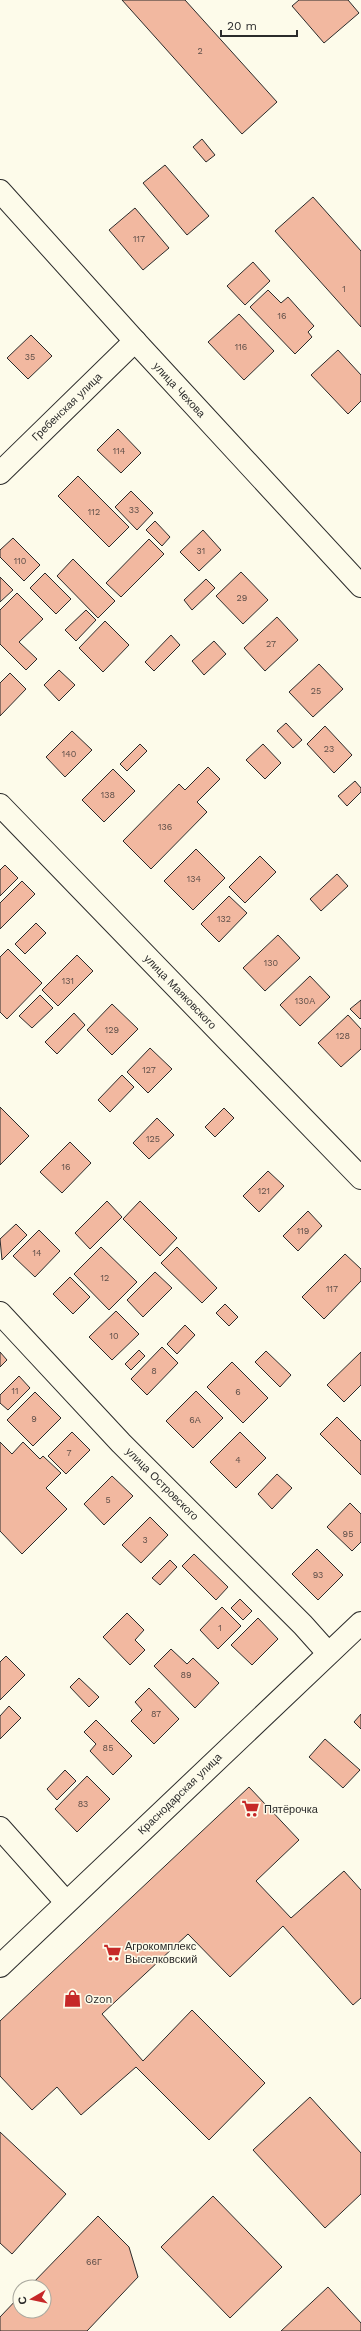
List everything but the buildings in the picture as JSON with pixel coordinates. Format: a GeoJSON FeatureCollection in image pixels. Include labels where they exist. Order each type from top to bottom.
{"type":"FeatureCollection","features":[{"type":"Feature","properties":{"kind":"street","name":"улица Чехова"},"geometry":{"type":"LineString","coordinates":[[0,191],[134,341],[361,586]]}},
{"type":"Feature","properties":{"kind":"street","name":"Гребенская улица"},"geometry":{"type":"LineString","coordinates":[[0,473],[134,341]]}},
{"type":"Feature","properties":{"kind":"street","name":"улица Маяковского"},"geometry":{"type":"LineString","coordinates":[[0,805],[361,1178]]}},
{"type":"Feature","properties":{"kind":"street","name":"улица Островского"},"geometry":{"type":"LineString","coordinates":[[0,1313],[121,1443],[298,1620],[328,1653]]}},
{"type":"Feature","properties":{"kind":"street","name":"Краснодарская улица"},"geometry":{"type":"LineString","coordinates":[[0,1966],[361,1623]]}},
{"type":"Feature","properties":{"kind":"street"},"geometry":{"type":"LineString","coordinates":[[0,1828],[66,1902]]}},
{"type":"Feature","properties":{"kind":"place","name":"Пятёрочка"},"geometry":{"type":"Point","coordinates":[251,1809]}},
{"type":"Feature","properties":{"kind":"place","name":"Агрокомплекс Выселковский"},"geometry":{"type":"Point","coordinates":[112,1952]}},
{"type":"Feature","properties":{"kind":"place","name":"Ozon"},"geometry":{"type":"Point","coordinates":[72,1999]}}]}
